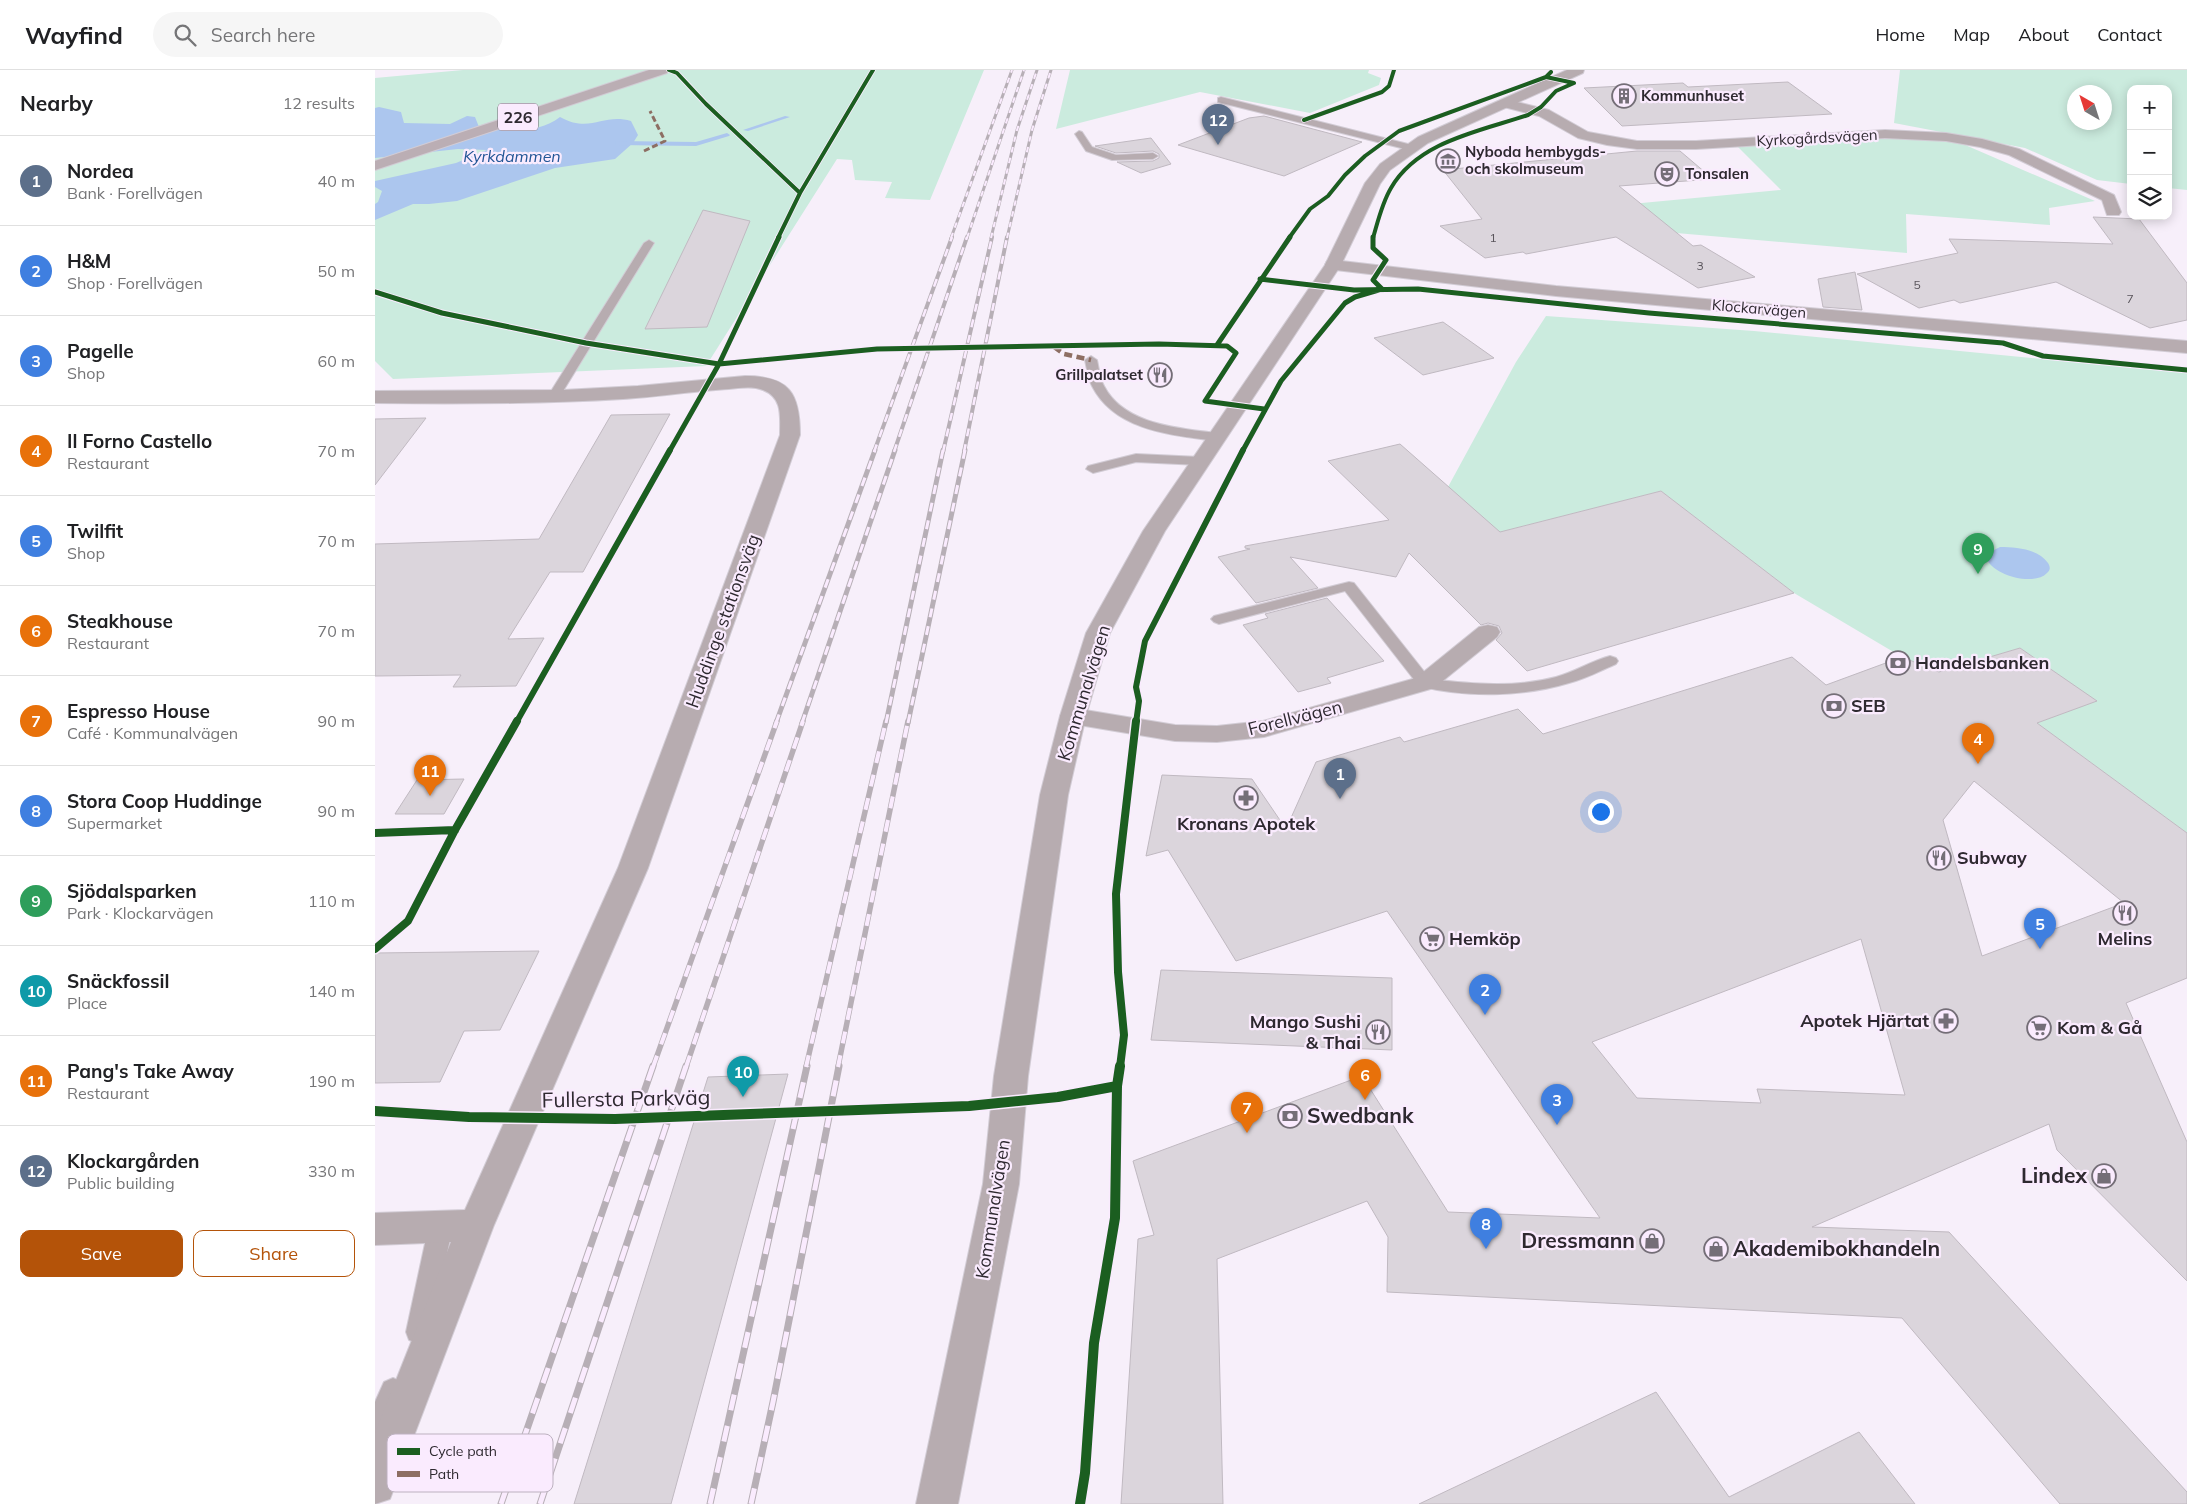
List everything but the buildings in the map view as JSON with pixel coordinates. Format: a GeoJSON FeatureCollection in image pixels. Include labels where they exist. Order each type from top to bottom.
{"type":"FeatureCollection","features":[{"type":"Feature","properties":{"kind":"main road","name":"226"},"geometry":{"type":"LineString","coordinates":[[375,155],[626,70]]}},
{"type":"Feature","properties":{"kind":"main road","name":"226"},"geometry":{"type":"LineString","coordinates":[[375,166],[662,70]]}},
{"type":"Feature","properties":{"kind":"street","name":"Kommunalvägen"},"geometry":{"type":"LineString","coordinates":[[937,1504],[1001,1184],[1011,1076],[1054,796],[1073,716],[1098,632],[1154,531],[1333,265],[1373,183],[1385,167],[1409,147],[1578,70]]}},
{"type":"Feature","properties":{"kind":"street","name":"Kyrkogårdsvägen"},"geometry":{"type":"LineString","coordinates":[[1505,103],[1544,113],[1583,135],[1607,141],[1637,145],[1696,145],[1885,134],[1946,137],[1982,143],[2036,161],[2102,194],[2109,198],[2113,212]]}},
{"type":"Feature","properties":{"kind":"street","name":"Klockarvägen"},"geometry":{"type":"LineString","coordinates":[[1333,265],[1566,292],[2187,348]]}},
{"type":"Feature","properties":{"kind":"street","name":"Huddinge stationsväg"},"geometry":{"type":"LineString","coordinates":[[375,397],[483,398],[626,394],[708,384],[745,382],[767,384],[782,393],[791,406],[790,435],[633,868],[459,1225],[391,1434]]}},
{"type":"Feature","properties":{"kind":"street"},"geometry":{"type":"LineString","coordinates":[[1425,683],[1488,632]]}},
{"type":"Feature","properties":{"kind":"street","name":"Forellvägen"},"geometry":{"type":"LineString","coordinates":[[1073,716],[1175,732],[1217,734],[1265,729],[1425,683]]}},
{"type":"Feature","properties":{"kind":"street"},"geometry":{"type":"LineString","coordinates":[[375,1229],[459,1225]]}},
{"type":"Feature","properties":{"kind":"street","name":"Huddinge stationsväg"},"geometry":{"type":"LineString","coordinates":[[375,1485],[387,1448]]}},
{"type":"Feature","properties":{"kind":"lane"},"geometry":{"type":"LineString","coordinates":[[1221,100],[1409,147]]}},
{"type":"Feature","properties":{"kind":"lane"},"geometry":{"type":"LineString","coordinates":[[1079,134],[1089,149],[1115,158],[1153,156]]}},
{"type":"Feature","properties":{"kind":"lane"},"geometry":{"type":"LineString","coordinates":[[554,396],[649,243]]}},
{"type":"Feature","properties":{"kind":"lane"},"geometry":{"type":"LineString","coordinates":[[1091,360],[1098,386],[1120,411],[1152,425],[1216,437]]}},
{"type":"Feature","properties":{"kind":"lane"},"geometry":{"type":"LineString","coordinates":[[1093,469],[1136,458],[1200,461]]}},
{"type":"Feature","properties":{"kind":"lane"},"geometry":{"type":"LineString","coordinates":[[1219,619],[1349,586],[1425,683],[1476,690],[1505,689],[1557,682],[1610,661]]}},
{"type":"Feature","properties":{"kind":"lane"},"geometry":{"type":"LineString","coordinates":[[375,1431],[420,1328],[459,1225]]}},
{"type":"Feature","properties":{"kind":"green space"},"geometry":{"type":"Polygon","coordinates":[[[463,70],[984,70],[930,200],[885,198],[892,182],[855,180],[852,160],[837,159],[706,366],[393,379],[375,361],[375,78],[463,70]]]}},
{"type":"Feature","properties":{"kind":"green space"},"geometry":{"type":"Polygon","coordinates":[[[1070,70],[1369,70],[1368,73],[1381,78],[1379,85],[1310,113],[1200,92],[1056,129],[1070,70]]]}},
{"type":"Feature","properties":{"kind":"green space"},"geometry":{"type":"Polygon","coordinates":[[[1900,70],[2187,70],[2187,190],[2172,188],[2172,85],[2127,85],[2127,184],[2097,180],[2025,148],[1894,123],[1900,70]]]}},
{"type":"Feature","properties":{"kind":"green space"},"geometry":{"type":"Polygon","coordinates":[[[1907,136],[1956,141],[2095,201],[2049,208],[2050,225],[1906,214],[1907,253],[1561,223],[1546,212],[1781,190],[1736,145],[1907,136]]]}},
{"type":"Feature","properties":{"kind":"green space"},"geometry":{"type":"Polygon","coordinates":[[[1546,316],[1754,331],[2187,373],[2187,833],[2037,723],[2096,701],[2020,648],[1939,672],[1902,657],[1794,593],[1661,491],[1411,555],[1516,362],[1546,316]]]}},
{"type":"Feature","properties":{"kind":"water","name":"Kyrkdammen"},"geometry":{"type":"Polygon","coordinates":[[[379,107],[401,112],[404,123],[450,124],[467,116],[475,117],[479,127],[510,130],[541,127],[560,117],[580,124],[621,119],[631,121],[638,135],[633,143],[615,159],[555,168],[457,201],[413,204],[375,220],[375,204],[378,202],[382,191],[375,187],[375,181],[456,163],[487,150],[458,149],[375,158],[375,108],[379,107]]]}},
{"type":"Feature","properties":{"kind":"water"},"geometry":{"type":"Polygon","coordinates":[[[2000,547],[2020,548],[2033,552],[2044,558],[2050,567],[2049,571],[2041,577],[2033,579],[2023,579],[2004,574],[1996,569],[1986,557],[1988,553],[2000,547]]]}},
{"type":"Feature","properties":{"kind":"waterway"},"geometry":{"type":"LineString","coordinates":[[746,130],[787,117]]}},
{"type":"Feature","properties":{"kind":"waterway"},"geometry":{"type":"LineString","coordinates":[[617,143],[696,144],[727,135]]}},
{"type":"Feature","properties":{"kind":"railway"},"geometry":{"type":"LineString","coordinates":[[951,238],[1012,70]]}},
{"type":"Feature","properties":{"kind":"railway"},"geometry":{"type":"LineString","coordinates":[[967,238],[1024,70]]}},
{"type":"Feature","properties":{"kind":"railway"},"geometry":{"type":"LineString","coordinates":[[991,238],[1017,130],[1037,70]]}},
{"type":"Feature","properties":{"kind":"railway"},"geometry":{"type":"LineString","coordinates":[[1007,238],[1032,130],[1051,70]]}},
{"type":"Feature","properties":{"kind":"railway"},"geometry":{"type":"LineString","coordinates":[[874,452],[952,237]]}},
{"type":"Feature","properties":{"kind":"railway"},"geometry":{"type":"LineString","coordinates":[[894,452],[967,237]]}},
{"type":"Feature","properties":{"kind":"railway"},"geometry":{"type":"LineString","coordinates":[[943,452],[992,237]]}},
{"type":"Feature","properties":{"kind":"railway"},"geometry":{"type":"LineString","coordinates":[[964,452],[1007,237]]}},
{"type":"Feature","properties":{"kind":"railway"},"geometry":{"type":"LineString","coordinates":[[776,723],[875,450]]}},
{"type":"Feature","properties":{"kind":"railway"},"geometry":{"type":"LineString","coordinates":[[802,723],[895,450]]}},
{"type":"Feature","properties":{"kind":"railway"},"geometry":{"type":"LineString","coordinates":[[886,723],[943,450]]}},
{"type":"Feature","properties":{"kind":"railway"},"geometry":{"type":"LineString","coordinates":[[908,723],[965,450]]}},
{"type":"Feature","properties":{"kind":"railway"},"geometry":{"type":"LineString","coordinates":[[653,1067],[777,721]]}},
{"type":"Feature","properties":{"kind":"railway"},"geometry":{"type":"LineString","coordinates":[[686,1067],[803,721]]}},
{"type":"Feature","properties":{"kind":"railway"},"geometry":{"type":"LineString","coordinates":[[806,1067],[886,721]]}},
{"type":"Feature","properties":{"kind":"railway"},"geometry":{"type":"LineString","coordinates":[[838,1067],[908,721]]}},
{"type":"Feature","properties":{"kind":"railway"},"geometry":{"type":"LineString","coordinates":[[525,1434],[653,1066]]}},
{"type":"Feature","properties":{"kind":"railway"},"geometry":{"type":"LineString","coordinates":[[553,1465],[686,1066]]}},
{"type":"Feature","properties":{"kind":"railway"},"geometry":{"type":"LineString","coordinates":[[710,1504],[807,1066]]}},
{"type":"Feature","properties":{"kind":"railway"},"geometry":{"type":"LineString","coordinates":[[751,1504],[839,1066]]}},
{"type":"Feature","properties":{"kind":"railway"},"geometry":{"type":"LineString","coordinates":[[501,1504],[505,1492]]}},
{"type":"Feature","properties":{"kind":"railway"},"geometry":{"type":"LineString","coordinates":[[540,1504],[544,1492]]}},
{"type":"Feature","properties":{"kind":"marked path"},"geometry":{"type":"LineString","coordinates":[[644,151],[665,141],[650,111]]}},
{"type":"Feature","properties":{"kind":"marked path"},"geometry":{"type":"LineString","coordinates":[[1054,347],[1064,354],[1091,360]]}},
{"type":"Feature","properties":{"kind":"cycle path"},"geometry":{"type":"LineString","coordinates":[[669,70],[677,73],[706,104],[800,193]]}},
{"type":"Feature","properties":{"kind":"cycle path"},"geometry":{"type":"LineString","coordinates":[[375,949],[408,921],[455,830],[719,364],[800,193],[873,70]]}},
{"type":"Feature","properties":{"kind":"cycle path"},"geometry":{"type":"LineString","coordinates":[[1304,120],[1382,92],[1388,88],[1394,70]]}},
{"type":"Feature","properties":{"kind":"cycle path"},"geometry":{"type":"LineString","coordinates":[[1217,345],[1260,279],[1310,209],[1328,196],[1345,175],[1365,156],[1399,131],[1546,77],[1551,72]]}},
{"type":"Feature","properties":{"kind":"cycle path"},"geometry":{"type":"LineString","coordinates":[[1080,1504],[1085,1473],[1094,1343],[1115,1218],[1117,1086],[1124,1035],[1118,972],[1116,894],[1130,761],[1139,701],[1136,687],[1145,641],[1264,409],[1281,381],[1345,303],[1355,297],[1382,289],[1373,280],[1386,260],[1373,248],[1372,241],[1385,202],[1396,180],[1408,166],[1438,146],[1528,115],[1541,107],[1556,91],[1574,83],[1546,77]]}},
{"type":"Feature","properties":{"kind":"cycle path"},"geometry":{"type":"LineString","coordinates":[[1260,279],[1354,290],[1418,289],[1649,313],[2003,343],[2043,356],[2187,370]]}},
{"type":"Feature","properties":{"kind":"cycle path"},"geometry":{"type":"LineString","coordinates":[[375,292],[442,313],[586,343],[719,364],[877,349],[1159,344],[1227,346],[1236,353],[1205,401],[1264,409]]}},
{"type":"Feature","properties":{"kind":"cycle path"},"geometry":{"type":"LineString","coordinates":[[375,833],[455,830]]}},
{"type":"Feature","properties":{"kind":"cycle path","name":"Fullersta Parkväg"},"geometry":{"type":"LineString","coordinates":[[375,1111],[469,1117],[615,1119],[969,1106],[1058,1097],[1117,1086]]}},
{"type":"Feature","properties":{"kind":"place","name":"Kommunhuset"},"geometry":{"type":"Point","coordinates":[1624,96]}},
{"type":"Feature","properties":{"kind":"place","name":"Klockargården"},"geometry":{"type":"Point","coordinates":[1218,145]}},
{"type":"Feature","properties":{"kind":"place","name":"Nyboda hembygds- och skolmuseum"},"geometry":{"type":"Point","coordinates":[1448,161]}},
{"type":"Feature","properties":{"kind":"place","name":"Tonsalen"},"geometry":{"type":"Point","coordinates":[1667,174]}},
{"type":"Feature","properties":{"kind":"place","name":"Grillpalatset"},"geometry":{"type":"Point","coordinates":[1160,375]}},
{"type":"Feature","properties":{"kind":"place","name":"Sjödalsparken"},"geometry":{"type":"Point","coordinates":[1978,574]}},
{"type":"Feature","properties":{"kind":"place","name":"Handelsbanken"},"geometry":{"type":"Point","coordinates":[1898,663]}},
{"type":"Feature","properties":{"kind":"place","name":"SEB"},"geometry":{"type":"Point","coordinates":[1834,706]}},
{"type":"Feature","properties":{"kind":"place","name":"Il Forno Castello"},"geometry":{"type":"Point","coordinates":[1978,764]}},
{"type":"Feature","properties":{"kind":"place","name":"Pang's Take Away"},"geometry":{"type":"Point","coordinates":[430,796]}},
{"type":"Feature","properties":{"kind":"place","name":"Kronans Apotek"},"geometry":{"type":"Point","coordinates":[1246,798]}},
{"type":"Feature","properties":{"kind":"place","name":"Nordea"},"geometry":{"type":"Point","coordinates":[1340,799]}},
{"type":"Feature","properties":{"kind":"place","name":"Subway"},"geometry":{"type":"Point","coordinates":[1939,858]}},
{"type":"Feature","properties":{"kind":"place","name":"Melins"},"geometry":{"type":"Point","coordinates":[2125,913]}},
{"type":"Feature","properties":{"kind":"place","name":"Hemköp"},"geometry":{"type":"Point","coordinates":[1432,939]}},
{"type":"Feature","properties":{"kind":"place","name":"Twilfit"},"geometry":{"type":"Point","coordinates":[2040,949]}},
{"type":"Feature","properties":{"kind":"place","name":"H&M"},"geometry":{"type":"Point","coordinates":[1485,1015]}},
{"type":"Feature","properties":{"kind":"place","name":"Apotek Hjärtat"},"geometry":{"type":"Point","coordinates":[1946,1021]}},
{"type":"Feature","properties":{"kind":"place","name":"Kom & Gå"},"geometry":{"type":"Point","coordinates":[2039,1028]}},
{"type":"Feature","properties":{"kind":"place","name":"Mango Sushi & Thai"},"geometry":{"type":"Point","coordinates":[1378,1032]}},
{"type":"Feature","properties":{"kind":"place","name":"Snäckfossil"},"geometry":{"type":"Point","coordinates":[743,1097]}},
{"type":"Feature","properties":{"kind":"place","name":"Steakhouse"},"geometry":{"type":"Point","coordinates":[1365,1100]}},
{"type":"Feature","properties":{"kind":"place","name":"Swedbank"},"geometry":{"type":"Point","coordinates":[1290,1116]}},
{"type":"Feature","properties":{"kind":"place","name":"Pagelle"},"geometry":{"type":"Point","coordinates":[1557,1125]}},
{"type":"Feature","properties":{"kind":"place","name":"Espresso House"},"geometry":{"type":"Point","coordinates":[1247,1133]}},
{"type":"Feature","properties":{"kind":"place","name":"Lindex"},"geometry":{"type":"Point","coordinates":[2104,1176]}},
{"type":"Feature","properties":{"kind":"place","name":"Dressmann"},"geometry":{"type":"Point","coordinates":[1652,1241]}},
{"type":"Feature","properties":{"kind":"place","name":"Stora Coop Huddinge"},"geometry":{"type":"Point","coordinates":[1486,1249]}},
{"type":"Feature","properties":{"kind":"place","name":"Akademibokhandeln"},"geometry":{"type":"Point","coordinates":[1716,1249]}}]}
